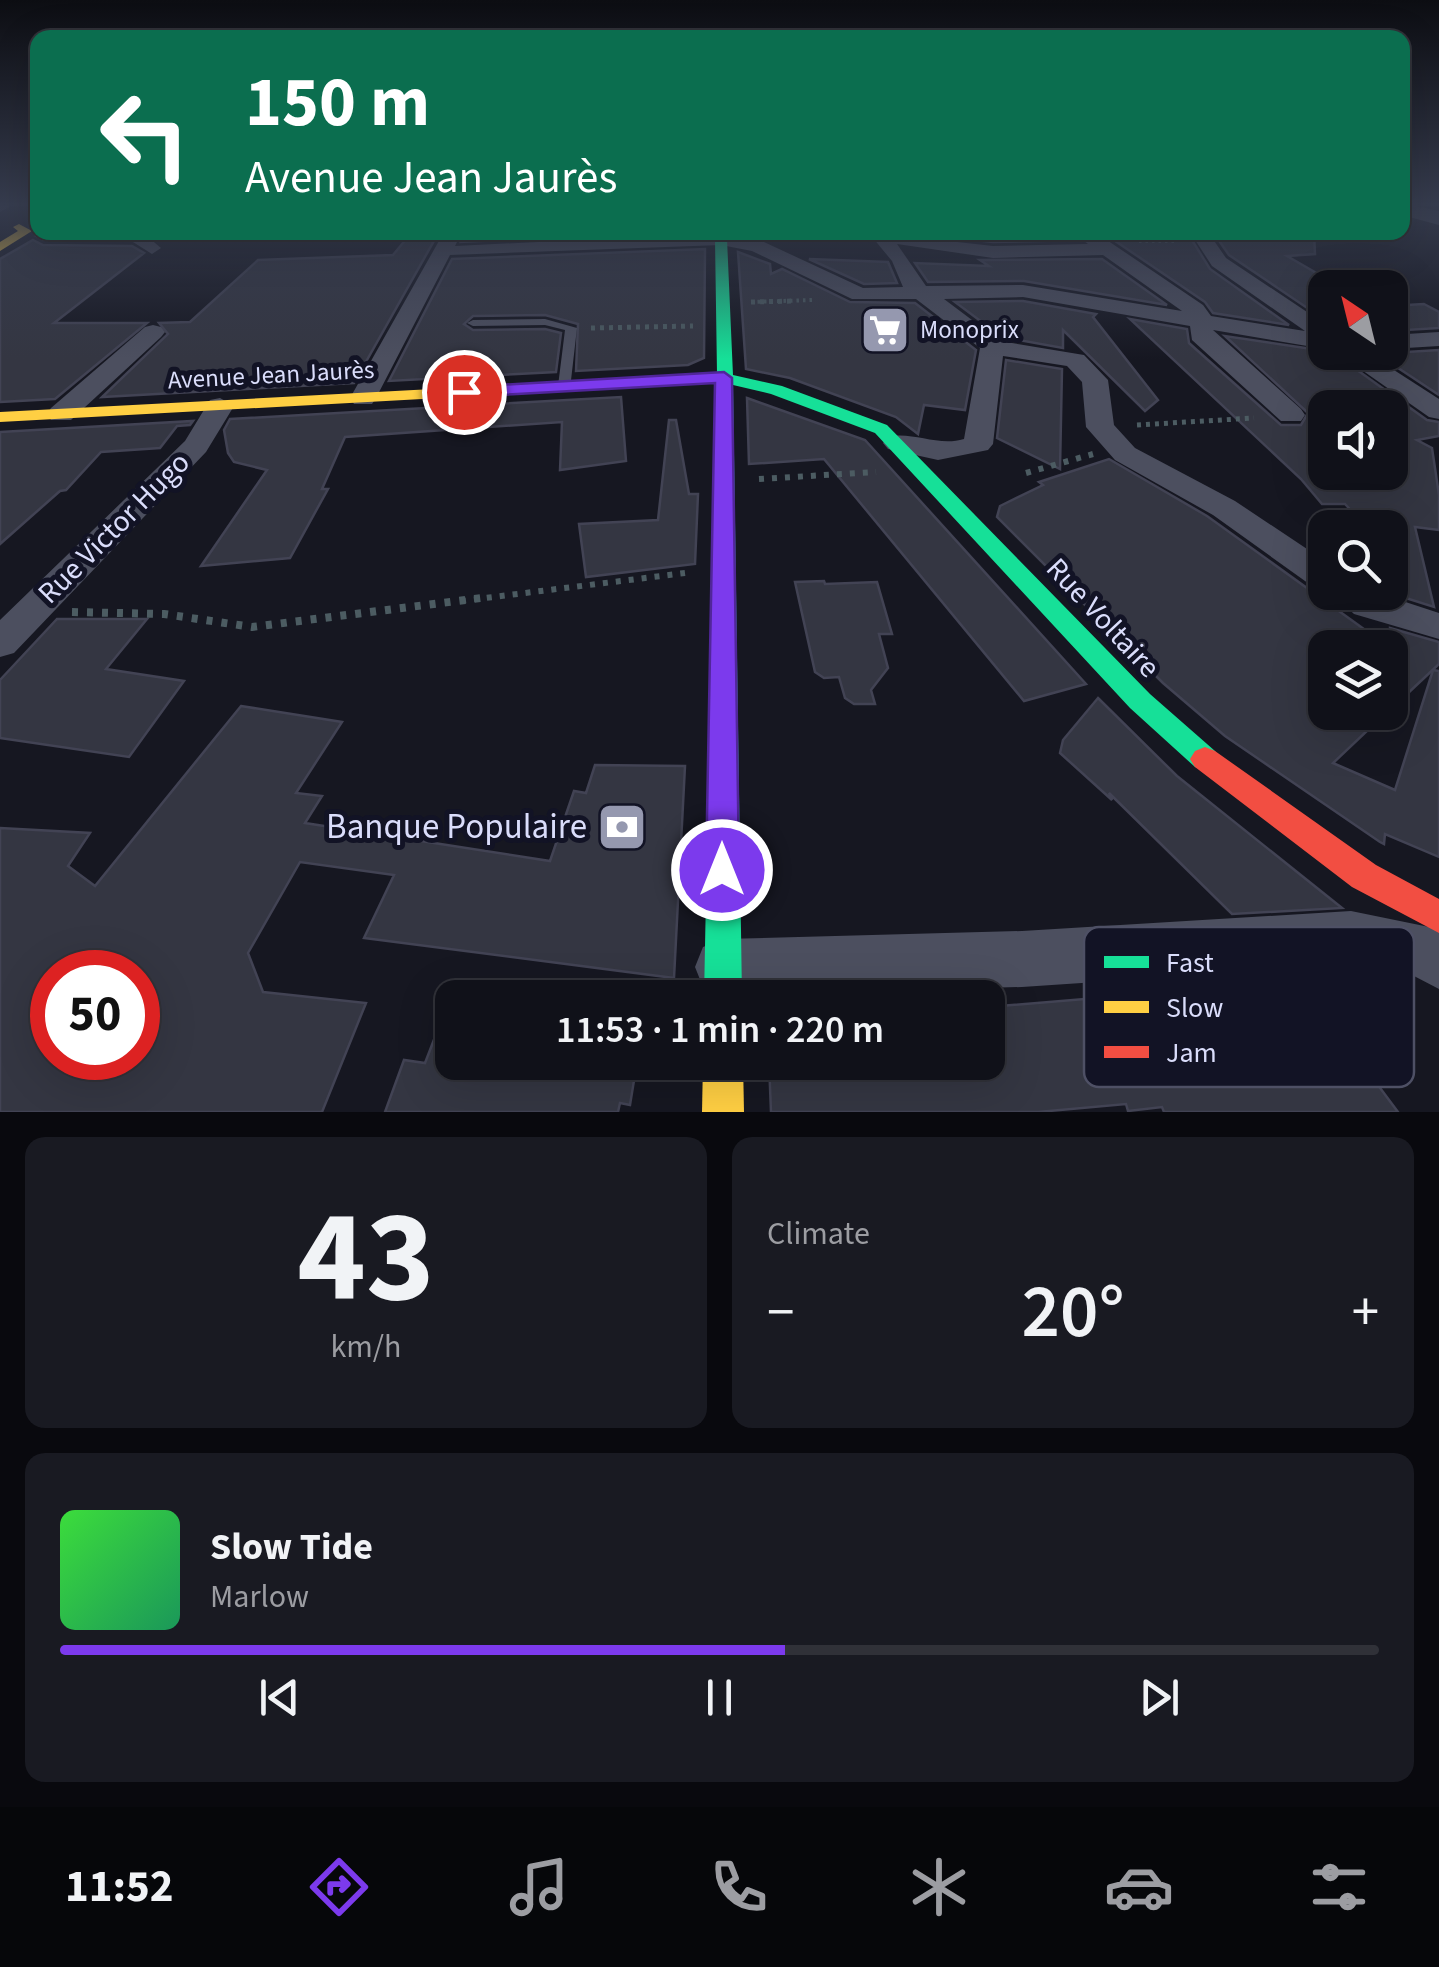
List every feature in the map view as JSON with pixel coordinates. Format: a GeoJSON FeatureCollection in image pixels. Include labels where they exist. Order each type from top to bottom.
{"type":"FeatureCollection","features":[{"type":"Feature","properties":{"kind":"main road"},"geometry":{"type":"LineString","coordinates":[[720,255],[725,314],[724,980]]}},
{"type":"Feature","properties":{"kind":"main road","name":"Avenue Jean Jaurès"},"geometry":{"type":"LineString","coordinates":[[0,417],[724,378]]}},
{"type":"Feature","properties":{"kind":"main road","name":"Rue Voltaire"},"geometry":{"type":"LineString","coordinates":[[724,378],[776,390],[881,429],[1152,712],[1201,756],[1371,880],[1439,917]]}},
{"type":"Feature","properties":{"kind":"main road"},"geometry":{"type":"LineString","coordinates":[[723,1080],[723,1112]]}},
{"type":"Feature","properties":{"kind":"street"},"geometry":{"type":"LineString","coordinates":[[363,398],[447,255]]}},
{"type":"Feature","properties":{"kind":"street"},"geometry":{"type":"LineString","coordinates":[[778,255],[860,294],[1023,291],[1308,337]]}},
{"type":"Feature","properties":{"kind":"street"},"geometry":{"type":"LineString","coordinates":[[897,255],[909,282],[992,347],[1075,360],[1095,380],[1100,428],[1125,454],[1224,508],[1308,566]]}},
{"type":"Feature","properties":{"kind":"street"},"geometry":{"type":"LineString","coordinates":[[1116,255],[1196,310],[1204,321]]}},
{"type":"Feature","properties":{"kind":"street"},"geometry":{"type":"LineString","coordinates":[[1214,255],[1308,329]]}},
{"type":"Feature","properties":{"kind":"street"},"geometry":{"type":"LineString","coordinates":[[1204,321],[1200,335],[1291,415]]}},
{"type":"Feature","properties":{"kind":"street"},"geometry":{"type":"LineString","coordinates":[[61,414],[153,332]]}},
{"type":"Feature","properties":{"kind":"street"},"geometry":{"type":"LineString","coordinates":[[1408,341],[1439,339]]}},
{"type":"Feature","properties":{"kind":"street"},"geometry":{"type":"LineString","coordinates":[[898,444],[938,451],[978,444],[992,347]]}},
{"type":"Feature","properties":{"kind":"street"},"geometry":{"type":"LineString","coordinates":[[1376,370],[1439,411]]}},
{"type":"Feature","properties":{"kind":"street","name":"Rue Victor Hugo"},"geometry":{"type":"LineString","coordinates":[[0,644],[196,446],[220,406]]}},
{"type":"Feature","properties":{"kind":"street"},"geometry":{"type":"LineString","coordinates":[[1384,610],[1439,626]]}},
{"type":"Feature","properties":{"kind":"street"},"geometry":{"type":"LineString","coordinates":[[1371,880],[1382,914],[1379,927]]}},
{"type":"Feature","properties":{"kind":"street"},"geometry":{"type":"LineString","coordinates":[[1414,950],[1427,952],[1439,961]]}},
{"type":"Feature","properties":{"kind":"street"},"geometry":{"type":"LineString","coordinates":[[750,980],[1084,955]]}},
{"type":"Feature","properties":{"kind":"lane"},"geometry":{"type":"LineString","coordinates":[[474,323],[531,322],[571,328],[565,386]]}},
{"type":"Feature","properties":{"kind":"path"},"geometry":{"type":"LineString","coordinates":[[586,328],[829,300]]}},
{"type":"Feature","properties":{"kind":"path"},"geometry":{"type":"LineString","coordinates":[[1157,424],[1263,417]]}},
{"type":"Feature","properties":{"kind":"path"},"geometry":{"type":"LineString","coordinates":[[1026,474],[1087,456]]}},
{"type":"Feature","properties":{"kind":"path"},"geometry":{"type":"LineString","coordinates":[[724,481],[922,469]]}},
{"type":"Feature","properties":{"kind":"path"},"geometry":{"type":"LineString","coordinates":[[30,612],[164,614],[252,627],[700,571],[702,556],[723,556]]}},
{"type":"Feature","properties":{"kind":"building"},"geometry":{"type":"Polygon","coordinates":[[[7,255],[142,255],[54,323],[147,323],[55,399],[0,402],[0,259],[7,255]]]}},
{"type":"Feature","properties":{"kind":"building"},"geometry":{"type":"Polygon","coordinates":[[[426,255],[354,383],[102,397],[168,334],[159,323],[190,322],[258,260],[426,255]]]}},
{"type":"Feature","properties":{"kind":"building"},"geometry":{"type":"Polygon","coordinates":[[[705,255],[704,358],[688,365],[576,371],[578,324],[545,315],[473,316],[464,324],[473,330],[545,329],[561,333],[556,372],[389,381],[452,259],[705,255]]]}},
{"type":"Feature","properties":{"kind":"building"},"geometry":{"type":"Polygon","coordinates":[[[738,255],[770,264],[771,274],[782,269],[850,302],[915,303],[976,350],[965,410],[924,405],[918,434],[896,417],[790,378],[746,369],[738,255]]]}},
{"type":"Feature","properties":{"kind":"building"},"geometry":{"type":"Polygon","coordinates":[[[1136,255],[1201,255],[1210,269],[1289,325],[1213,313],[1205,302],[1136,255]]]}},
{"type":"Feature","properties":{"kind":"building"},"geometry":{"type":"Polygon","coordinates":[[[1229,255],[1302,255],[1287,256],[1311,270],[1308,270],[1308,308],[1229,255]]]}},
{"type":"Feature","properties":{"kind":"building"},"geometry":{"type":"Polygon","coordinates":[[[809,259],[888,262],[897,283],[864,284],[809,259]]]}},
{"type":"Feature","properties":{"kind":"building"},"geometry":{"type":"Polygon","coordinates":[[[1102,259],[1167,305],[1024,281],[928,282],[915,263],[989,266],[980,260],[1102,259]]]}},
{"type":"Feature","properties":{"kind":"building"},"geometry":{"type":"Polygon","coordinates":[[[1023,301],[1096,314],[1093,317],[1158,400],[1145,411],[1063,330],[1063,348],[1002,337],[955,302],[1023,301]]]}},
{"type":"Feature","properties":{"kind":"building"},"geometry":{"type":"Polygon","coordinates":[[[1424,304],[1439,312],[1439,328],[1408,330],[1408,305],[1424,304]]]}},
{"type":"Feature","properties":{"kind":"building"},"geometry":{"type":"Polygon","coordinates":[[[1130,319],[1187,329],[1189,343],[1281,425],[1301,425],[1308,413],[1308,487],[1130,319]]]}},
{"type":"Feature","properties":{"kind":"building"},"geometry":{"type":"Polygon","coordinates":[[[1225,336],[1308,348],[1308,370],[1357,370],[1385,390],[1308,390],[1308,413],[1225,336]]]}},
{"type":"Feature","properties":{"kind":"building"},"geometry":{"type":"Polygon","coordinates":[[[1439,350],[1439,395],[1401,370],[1408,370],[1408,352],[1439,350]]]}},
{"type":"Feature","properties":{"kind":"building"},"geometry":{"type":"Polygon","coordinates":[[[1006,360],[1062,369],[1060,469],[997,438],[1006,360]]]}},
{"type":"Feature","properties":{"kind":"building"},"geometry":{"type":"Polygon","coordinates":[[[621,397],[626,461],[560,470],[562,422],[345,437],[322,489],[328,489],[290,558],[201,566],[267,470],[234,462],[228,453],[224,430],[230,419],[621,397]]]}},
{"type":"Feature","properties":{"kind":"building"},"geometry":{"type":"Polygon","coordinates":[[[747,398],[865,440],[1086,684],[1024,701],[824,459],[749,464],[747,398]]]}},
{"type":"Feature","properties":{"kind":"building"},"geometry":{"type":"Polygon","coordinates":[[[1408,406],[1427,420],[1439,422],[1439,436],[1417,440],[1432,448],[1439,495],[1439,530],[1415,527],[1434,607],[1408,599],[1408,510],[1351,510],[1345,504],[1322,504],[1310,490],[1408,490],[1408,406]]]}},
{"type":"Feature","properties":{"kind":"building"},"geometry":{"type":"Polygon","coordinates":[[[669,420],[676,420],[689,494],[698,494],[695,564],[586,577],[579,524],[658,520],[669,420]]]}},
{"type":"Feature","properties":{"kind":"building"},"geometry":{"type":"Polygon","coordinates":[[[193,421],[177,426],[160,448],[101,452],[66,490],[60,491],[0,544],[0,432],[193,421]]]}},
{"type":"Feature","properties":{"kind":"building"},"geometry":{"type":"Polygon","coordinates":[[[1109,459],[1207,516],[1308,589],[1308,610],[1337,610],[1365,630],[1308,630],[1308,730],[1368,730],[1333,763],[1395,790],[1433,670],[1439,671],[1439,857],[1385,834],[1384,844],[1380,842],[1225,736],[1163,683],[997,517],[1000,506],[1043,485],[1039,482],[1109,459]]]}},
{"type":"Feature","properties":{"kind":"building"},"geometry":{"type":"Polygon","coordinates":[[[795,582],[877,582],[892,634],[879,634],[888,668],[871,690],[875,704],[854,704],[845,698],[839,677],[824,678],[815,672],[795,582]]]}},
{"type":"Feature","properties":{"kind":"building"},"geometry":{"type":"Polygon","coordinates":[[[57,619],[147,619],[106,669],[184,681],[129,757],[0,738],[0,680],[57,619]]]}},
{"type":"Feature","properties":{"kind":"building"},"geometry":{"type":"Polygon","coordinates":[[[1408,633],[1439,642],[1439,664],[1408,693],[1408,633]]]}},
{"type":"Feature","properties":{"kind":"building"},"geometry":{"type":"Polygon","coordinates":[[[1098,698],[1177,776],[1342,908],[1232,914],[1109,793],[1112,800],[1060,753],[1063,740],[1098,698]]]}},
{"type":"Feature","properties":{"kind":"building"},"geometry":{"type":"Polygon","coordinates":[[[241,706],[342,722],[296,793],[322,796],[305,823],[550,861],[574,791],[586,793],[595,765],[685,766],[674,978],[364,938],[394,875],[300,862],[248,953],[263,992],[366,1003],[322,1112],[0,1112],[0,828],[90,833],[68,866],[95,886],[241,706]]]}},
{"type":"Feature","properties":{"kind":"building"},"geometry":{"type":"Polygon","coordinates":[[[1084,999],[1084,1087],[1379,1087],[1398,1112],[1164,1112],[1162,1107],[1128,1111],[1126,1104],[1038,1112],[771,1112],[770,1080],[1005,1080],[1005,1006],[1084,999]]]}},
{"type":"Feature","properties":{"kind":"building"},"geometry":{"type":"Polygon","coordinates":[[[435,1037],[435,1080],[634,1080],[630,1105],[620,1103],[618,1112],[385,1112],[404,1060],[425,1063],[435,1037]]]}},
{"type":"Feature","properties":{"kind":"traffic: fast"},"geometry":{"type":"LineString","coordinates":[[722,255],[723,980]]}},
{"type":"Feature","properties":{"kind":"traffic: fast"},"geometry":{"type":"LineString","coordinates":[[489,391],[724,378],[776,390],[881,429],[1140,701],[1205,759]]}},
{"type":"Feature","properties":{"kind":"traffic: slow"},"geometry":{"type":"LineString","coordinates":[[0,417],[489,391]]}},
{"type":"Feature","properties":{"kind":"traffic: slow"},"geometry":{"type":"LineString","coordinates":[[723,1080],[723,1112]]}},
{"type":"Feature","properties":{"kind":"traffic: jam"},"geometry":{"type":"LineString","coordinates":[[1205,759],[1364,876],[1439,917]]}},
{"type":"Feature","properties":{"kind":"place","name":"Monoprix"},"geometry":{"type":"Point","coordinates":[885,330]}},
{"type":"Feature","properties":{"kind":"place","name":"Banque Populaire"},"geometry":{"type":"Point","coordinates":[622,827]}},
{"type":"Feature","properties":{"kind":"route"},"geometry":{"type":"LineString","coordinates":[[464,392],[724,378],[722,870]]}}]}
